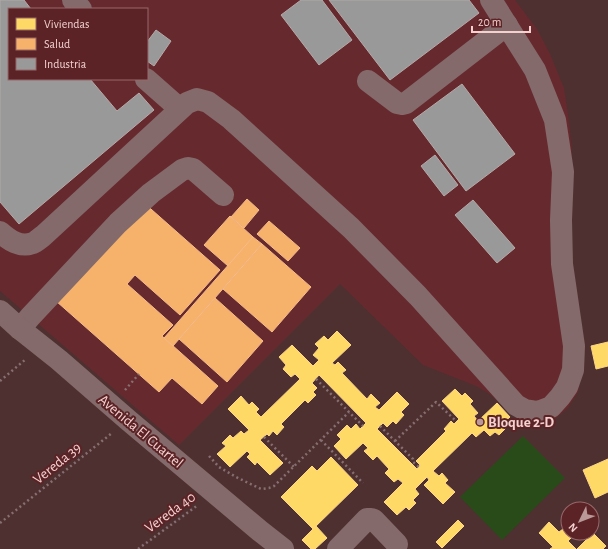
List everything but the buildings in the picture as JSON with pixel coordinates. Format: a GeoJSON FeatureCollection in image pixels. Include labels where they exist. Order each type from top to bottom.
{"type":"FeatureCollection","features":[{"type":"Feature","properties":{"kind":"main road","name":"Avenida El Cuartel"},"geometry":{"type":"LineString","coordinates":[[0,311],[260,532],[283,549]]}},
{"type":"Feature","properties":{"kind":"lane"},"geometry":{"type":"LineString","coordinates":[[73,0],[80,8]]}},
{"type":"Feature","properties":{"kind":"lane"},"geometry":{"type":"LineString","coordinates":[[0,232],[17,244],[25,245],[34,243],[187,103],[196,99],[208,102],[231,119],[381,257],[516,405],[525,410],[538,412],[551,406],[567,388],[573,370],[574,346],[562,264],[561,220],[563,172],[554,120],[538,77],[491,0]]}},
{"type":"Feature","properties":{"kind":"lane"},"geometry":{"type":"LineString","coordinates":[[368,81],[398,103],[406,103],[507,24]]}},
{"type":"Feature","properties":{"kind":"lane"},"geometry":{"type":"LineString","coordinates":[[147,80],[180,109]]}},
{"type":"Feature","properties":{"kind":"lane"},"geometry":{"type":"LineString","coordinates":[[20,329],[118,223],[151,193],[182,170],[188,168],[193,169],[223,195]]}},
{"type":"Feature","properties":{"kind":"lane"},"geometry":{"type":"LineString","coordinates":[[338,549],[367,519],[374,520],[398,544]]}},
{"type":"Feature","properties":{"kind":"path"},"geometry":{"type":"LineString","coordinates":[[0,381],[42,346]]}},
{"type":"Feature","properties":{"kind":"path"},"geometry":{"type":"LineString","coordinates":[[316,379],[363,426]]}},
{"type":"Feature","properties":{"kind":"path"},"geometry":{"type":"LineString","coordinates":[[395,441],[436,402],[456,421]]}},
{"type":"Feature","properties":{"kind":"path"},"geometry":{"type":"LineString","coordinates":[[209,456],[230,473],[261,489],[269,488],[274,486],[294,467],[349,412]]}},
{"type":"Feature","properties":{"kind":"path","name":"Vereda 39"},"geometry":{"type":"LineString","coordinates":[[0,523],[128,420]]}},
{"type":"Feature","properties":{"kind":"path"},"geometry":{"type":"LineString","coordinates":[[380,426],[419,467]]}},
{"type":"Feature","properties":{"kind":"path"},"geometry":{"type":"LineString","coordinates":[[264,437],[294,467]]}},
{"type":"Feature","properties":{"kind":"path"},"geometry":{"type":"LineString","coordinates":[[321,440],[363,483]]}},
{"type":"Feature","properties":{"kind":"path","name":"Vereda 40"},"geometry":{"type":"LineString","coordinates":[[138,549],[214,493]]}},
{"type":"Feature","properties":{"kind":"shaded area"},"geometry":{"type":"Polygon","coordinates":[[[0,0],[515,0],[537,29],[550,54],[564,88],[569,122],[572,150],[568,193],[579,387],[578,392],[568,408],[555,419],[536,426],[532,422],[519,419],[491,395],[476,386],[423,365],[340,284],[179,445],[0,291],[0,0]]]}},
{"type":"Feature","properties":{"kind":"green space"},"geometry":{"type":"Polygon","coordinates":[[[523,436],[565,478],[502,540],[460,497],[523,436]]]}},
{"type":"Feature","properties":{"kind":"place","name":"Bloque 2-D"},"geometry":{"type":"Point","coordinates":[480,422]}}]}
